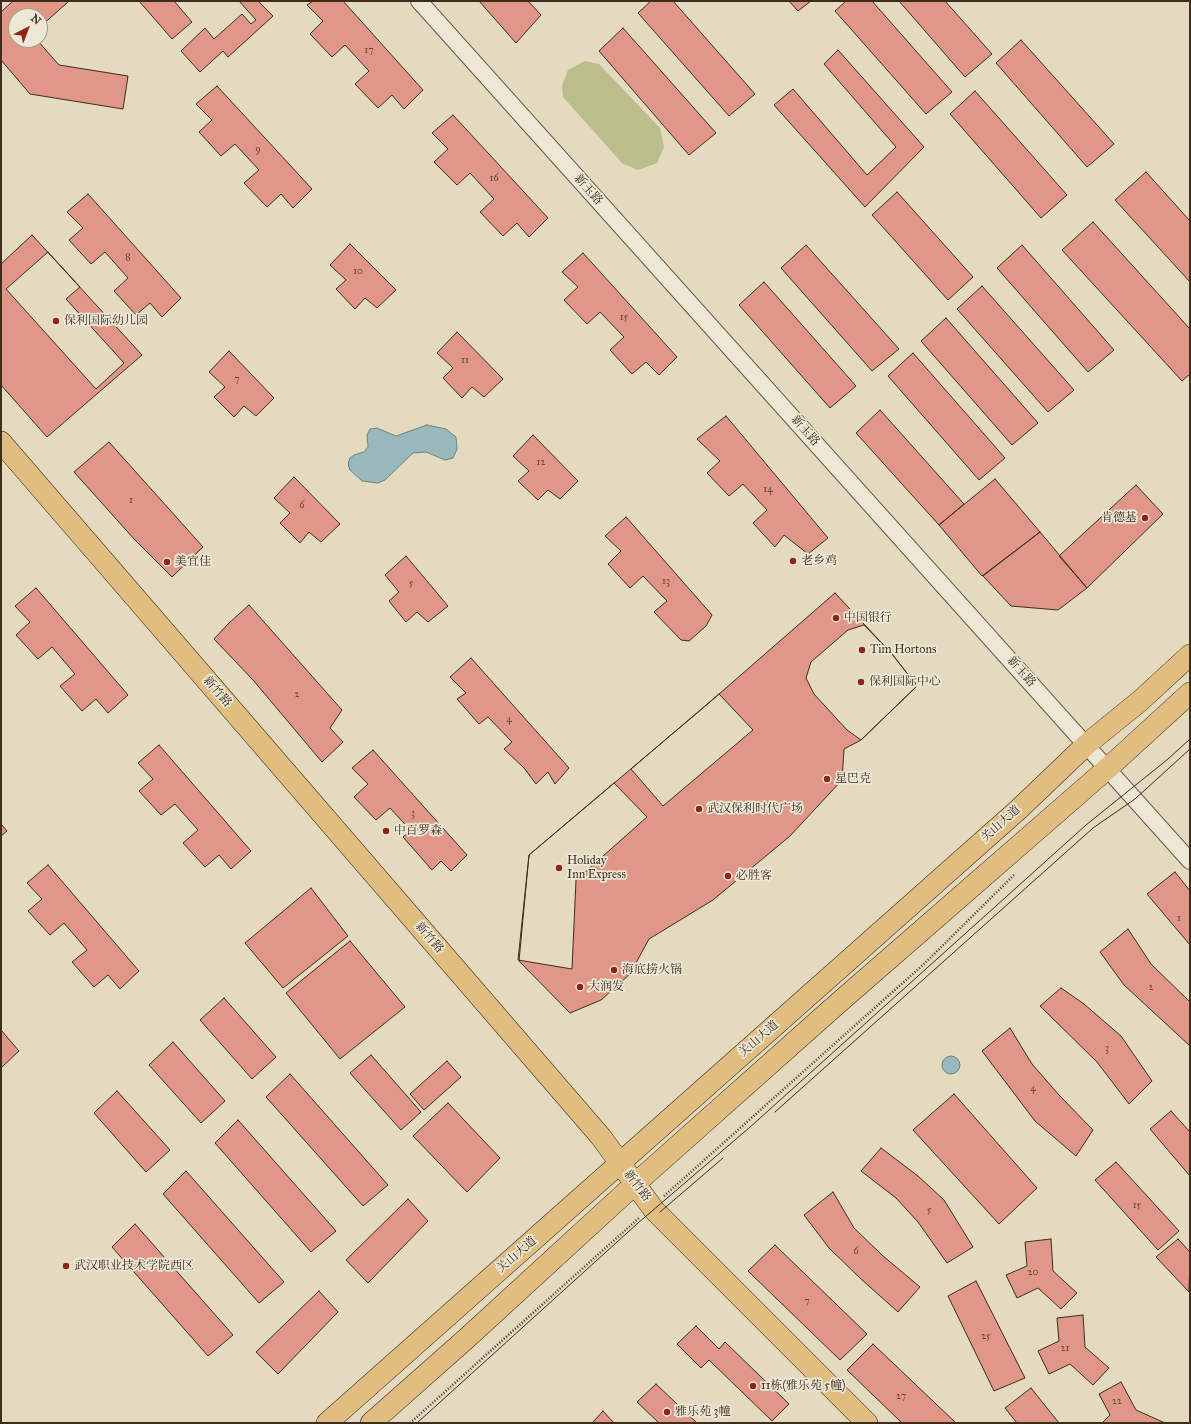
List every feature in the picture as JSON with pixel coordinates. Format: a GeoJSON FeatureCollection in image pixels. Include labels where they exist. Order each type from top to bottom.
{"type":"FeatureCollection","features":[{"type":"Feature","properties":{"kind":"main road","name":"新竹路"},"geometry":{"type":"LineString","coordinates":[[1,442],[601,1137],[652,1206],[867,1423]]}},
{"type":"Feature","properties":{"kind":"main road","name":"关山大道"},"geometry":{"type":"LineString","coordinates":[[327,1423],[1019,808],[1087,744],[1140,701],[1190,655]]}},
{"type":"Feature","properties":{"kind":"main road"},"geometry":{"type":"LineString","coordinates":[[371,1423],[524,1287],[831,1009],[1108,768],[1190,693]]}},
{"type":"Feature","properties":{"kind":"street","name":"新玉路"},"geometry":{"type":"LineString","coordinates":[[419,1],[1087,744],[1190,861]]}},
{"type":"Feature","properties":{"kind":"path"},"geometry":{"type":"LineString","coordinates":[[410,1423],[925,963],[1018,871]]}},
{"type":"Feature","properties":{"kind":"green space"},"geometry":{"type":"Polygon","coordinates":[[[585,61],[599,64],[660,128],[664,147],[657,163],[638,170],[622,163],[563,97],[562,86],[568,70],[585,61]]]}},
{"type":"Feature","properties":{"kind":"water"},"geometry":{"type":"Polygon","coordinates":[[[427,425],[446,429],[456,437],[457,449],[453,458],[445,460],[426,452],[413,453],[385,480],[378,483],[362,481],[350,470],[348,464],[350,458],[364,452],[368,447],[367,435],[370,429],[377,428],[396,436],[427,425]]]}},
{"type":"Feature","properties":{"kind":"water"},"geometry":{"type":"Polygon","coordinates":[[[947,1056],[955,1056],[960,1061],[958,1072],[955,1074],[947,1074],[942,1069],[942,1061],[947,1056]]]}},
{"type":"Feature","properties":{"kind":"building"},"geometry":{"type":"Polygon","coordinates":[[[13,1],[69,1],[48,20],[48,8],[8,8],[8,48],[44,48],[59,65],[128,76],[123,109],[30,94],[1,60],[1,12],[13,1]]]}},
{"type":"Feature","properties":{"kind":"building"},"geometry":{"type":"Polygon","coordinates":[[[139,1],[174,1],[192,22],[172,39],[139,1]]]}},
{"type":"Feature","properties":{"kind":"building"},"geometry":{"type":"Polygon","coordinates":[[[239,1],[258,1],[273,16],[228,57],[223,51],[200,72],[181,51],[205,28],[214,39],[242,14],[251,24],[256,20],[239,1]]]}},
{"type":"Feature","properties":{"kind":"building"},"geometry":{"type":"Polygon","coordinates":[[[313,1],[343,1],[423,90],[404,109],[392,95],[378,108],[355,84],[369,71],[345,45],[332,57],[310,34],[323,21],[307,5],[313,1]]]}},
{"type":"Feature","properties":{"kind":"building"},"geometry":{"type":"Polygon","coordinates":[[[479,1],[528,1],[541,15],[516,43],[479,1]]]}},
{"type":"Feature","properties":{"kind":"building"},"geometry":{"type":"Polygon","coordinates":[[[651,1],[673,1],[755,94],[729,116],[638,13],[651,1]]]}},
{"type":"Feature","properties":{"kind":"building"},"geometry":{"type":"Polygon","coordinates":[[[789,1],[811,1],[798,11],[789,1]]]}},
{"type":"Feature","properties":{"kind":"building"},"geometry":{"type":"Polygon","coordinates":[[[846,1],[872,1],[952,92],[926,114],[835,11],[846,1]]]}},
{"type":"Feature","properties":{"kind":"building"},"geometry":{"type":"Polygon","coordinates":[[[899,1],[945,1],[992,54],[965,77],[899,1]]]}},
{"type":"Feature","properties":{"kind":"building"},"geometry":{"type":"Polygon","coordinates":[[[623,28],[716,133],[689,155],[599,51],[623,28]]]}},
{"type":"Feature","properties":{"kind":"building"},"geometry":{"type":"Polygon","coordinates":[[[1021,40],[1114,144],[1087,167],[996,63],[1021,40]]]}},
{"type":"Feature","properties":{"kind":"building"},"geometry":{"type":"Polygon","coordinates":[[[838,50],[924,147],[865,207],[774,105],[793,89],[867,175],[896,147],[824,64],[838,50]]]}},
{"type":"Feature","properties":{"kind":"building"},"geometry":{"type":"Polygon","coordinates":[[[217,86],[312,189],[293,208],[281,194],[267,207],[244,183],[259,170],[235,144],[221,156],[199,132],[212,120],[196,104],[217,86]]]}},
{"type":"Feature","properties":{"kind":"building"},"geometry":{"type":"Polygon","coordinates":[[[975,91],[1067,195],[1041,218],[950,114],[975,91]]]}},
{"type":"Feature","properties":{"kind":"building"},"geometry":{"type":"Polygon","coordinates":[[[453,115],[548,218],[529,237],[517,223],[503,236],[480,212],[494,199],[470,173],[457,185],[434,162],[448,149],[432,133],[453,115]]]}},
{"type":"Feature","properties":{"kind":"building"},"geometry":{"type":"Polygon","coordinates":[[[1146,172],[1190,221],[1190,282],[1115,200],[1146,172]]]}},
{"type":"Feature","properties":{"kind":"building"},"geometry":{"type":"Polygon","coordinates":[[[897,192],[973,277],[948,300],[872,215],[897,192]]]}},
{"type":"Feature","properties":{"kind":"building"},"geometry":{"type":"Polygon","coordinates":[[[88,194],[181,298],[162,317],[150,303],[136,315],[114,291],[128,278],[105,252],[91,264],[69,240],[83,228],[67,212],[88,194]]]}},
{"type":"Feature","properties":{"kind":"building"},"geometry":{"type":"Polygon","coordinates":[[[1093,222],[1190,329],[1190,374],[1182,381],[1062,250],[1093,222]]]}},
{"type":"Feature","properties":{"kind":"building","name":"保利国际幼儿园"},"geometry":{"type":"Polygon","coordinates":[[[32,235],[142,355],[47,437],[1,385],[1,264],[32,235]]]}},
{"type":"Feature","properties":{"kind":"building"},"geometry":{"type":"Polygon","coordinates":[[[350,244],[396,290],[377,308],[365,298],[355,309],[336,289],[346,280],[330,265],[350,244]]]}},
{"type":"Feature","properties":{"kind":"building"},"geometry":{"type":"Polygon","coordinates":[[[806,245],[899,349],[872,371],[781,268],[806,245]]]}},
{"type":"Feature","properties":{"kind":"building"},"geometry":{"type":"Polygon","coordinates":[[[1022,245],[1114,350],[1088,372],[997,268],[1022,245]]]}},
{"type":"Feature","properties":{"kind":"building"},"geometry":{"type":"Polygon","coordinates":[[[48,252],[80,287],[66,299],[124,363],[96,389],[6,289],[48,252]]]}},
{"type":"Feature","properties":{"kind":"building"},"geometry":{"type":"Polygon","coordinates":[[[583,253],[677,357],[659,375],[646,362],[632,374],[610,350],[624,337],[600,312],[587,324],[564,300],[578,287],[562,272],[583,253]]]}},
{"type":"Feature","properties":{"kind":"building"},"geometry":{"type":"Polygon","coordinates":[[[764,282],[856,386],[830,408],[739,305],[764,282]]]}},
{"type":"Feature","properties":{"kind":"building"},"geometry":{"type":"Polygon","coordinates":[[[982,286],[1074,390],[1048,412],[957,309],[982,286]]]}},
{"type":"Feature","properties":{"kind":"building"},"geometry":{"type":"Polygon","coordinates":[[[946,318],[1038,423],[1012,445],[921,341],[946,318]]]}},
{"type":"Feature","properties":{"kind":"building"},"geometry":{"type":"Polygon","coordinates":[[[457,332],[503,379],[484,397],[472,387],[462,398],[443,378],[453,368],[437,353],[457,332]]]}},
{"type":"Feature","properties":{"kind":"building"},"geometry":{"type":"Polygon","coordinates":[[[229,351],[274,398],[256,416],[244,406],[234,417],[214,397],[225,387],[209,372],[229,351]]]}},
{"type":"Feature","properties":{"kind":"building"},"geometry":{"type":"Polygon","coordinates":[[[913,353],[1005,458],[979,480],[888,376],[913,353]]]}},
{"type":"Feature","properties":{"kind":"building"},"geometry":{"type":"Polygon","coordinates":[[[880,410],[964,504],[939,525],[856,433],[880,410]]]}},
{"type":"Feature","properties":{"kind":"building"},"geometry":{"type":"Polygon","coordinates":[[[726,416],[828,538],[808,554],[784,535],[775,547],[753,523],[767,510],[743,484],[729,496],[707,473],[720,461],[697,439],[726,416]]]}},
{"type":"Feature","properties":{"kind":"building"},"geometry":{"type":"Polygon","coordinates":[[[533,435],[578,481],[560,499],[548,490],[538,500],[518,481],[529,471],[513,456],[533,435]]]}},
{"type":"Feature","properties":{"kind":"building"},"geometry":{"type":"Polygon","coordinates":[[[109,442],[203,547],[172,577],[135,540],[74,472],[109,442]]]}},
{"type":"Feature","properties":{"kind":"building"},"geometry":{"type":"Polygon","coordinates":[[[294,477],[340,524],[321,542],[309,532],[300,543],[280,523],[290,513],[274,498],[294,477]]]}},
{"type":"Feature","properties":{"kind":"building"},"geometry":{"type":"Polygon","coordinates":[[[995,479],[1040,532],[982,576],[939,525],[995,479]]]}},
{"type":"Feature","properties":{"kind":"building"},"geometry":{"type":"Polygon","coordinates":[[[1136,485],[1163,514],[1087,588],[1059,556],[1136,485]]]}},
{"type":"Feature","properties":{"kind":"building"},"geometry":{"type":"Polygon","coordinates":[[[626,517],[712,615],[706,626],[689,641],[681,640],[654,612],[667,601],[643,576],[630,588],[608,564],[621,551],[605,536],[626,517]]]}},
{"type":"Feature","properties":{"kind":"building"},"geometry":{"type":"Polygon","coordinates":[[[1040,532],[1087,588],[1058,610],[1011,606],[983,576],[1040,532]]]}},
{"type":"Feature","properties":{"kind":"building"},"geometry":{"type":"Polygon","coordinates":[[[406,556],[448,606],[428,622],[417,612],[406,622],[389,601],[399,592],[385,575],[406,556]]]}},
{"type":"Feature","properties":{"kind":"building"},"geometry":{"type":"Polygon","coordinates":[[[36,588],[128,695],[108,713],[96,699],[82,711],[60,686],[75,674],[52,647],[38,659],[16,635],[30,622],[15,606],[36,588]]]}},
{"type":"Feature","properties":{"kind":"building","name":"武汉保利时代广场"},"geometry":{"type":"Polygon","coordinates":[[[835,593],[892,654],[917,686],[861,740],[844,749],[842,780],[790,836],[713,900],[649,939],[630,974],[601,1000],[570,1013],[519,961],[529,855],[703,708],[835,593]]]}},
{"type":"Feature","properties":{"kind":"building"},"geometry":{"type":"Polygon","coordinates":[[[249,605],[342,710],[330,728],[343,742],[322,762],[253,680],[214,639],[249,605]]]}},
{"type":"Feature","properties":{"kind":"building","name":"保利国际中心"},"geometry":{"type":"Polygon","coordinates":[[[864,625],[892,654],[917,686],[861,740],[847,730],[814,694],[806,678],[811,662],[848,630],[864,625]]]}},
{"type":"Feature","properties":{"kind":"building"},"geometry":{"type":"Polygon","coordinates":[[[471,658],[569,768],[555,784],[548,772],[536,784],[524,768],[504,749],[512,742],[488,717],[479,724],[457,699],[466,693],[450,677],[471,658]]]}},
{"type":"Feature","properties":{"kind":"building"},"geometry":{"type":"Polygon","coordinates":[[[719,694],[753,730],[663,806],[631,769],[719,694]]]}},
{"type":"Feature","properties":{"kind":"building"},"geometry":{"type":"Polygon","coordinates":[[[159,745],[251,851],[231,869],[219,855],[205,867],[183,843],[198,830],[175,804],[161,815],[139,791],[153,779],[138,763],[159,745]]]}},
{"type":"Feature","properties":{"kind":"building"},"geometry":{"type":"Polygon","coordinates":[[[373,750],[467,855],[451,871],[441,861],[432,870],[403,837],[411,831],[390,808],[376,820],[354,797],[368,784],[352,768],[373,750]]]}},
{"type":"Feature","properties":{"kind":"building","name":"Holiday Inn Express"},"geometry":{"type":"Polygon","coordinates":[[[614,783],[647,817],[576,880],[572,969],[518,960],[529,855],[614,783]]]}},
{"type":"Feature","properties":{"kind":"building"},"geometry":{"type":"Polygon","coordinates":[[[1,824],[7,831],[1,836],[1,824]]]}},
{"type":"Feature","properties":{"kind":"building"},"geometry":{"type":"Polygon","coordinates":[[[48,865],[139,971],[120,989],[108,975],[94,987],[72,962],[87,950],[64,923],[50,935],[28,911],[42,899],[27,883],[48,865]]]}},
{"type":"Feature","properties":{"kind":"building"},"geometry":{"type":"Polygon","coordinates":[[[1175,872],[1190,891],[1190,945],[1147,894],[1175,872]]]}},
{"type":"Feature","properties":{"kind":"building"},"geometry":{"type":"Polygon","coordinates":[[[311,888],[348,936],[283,988],[245,943],[311,888]]]}},
{"type":"Feature","properties":{"kind":"building"},"geometry":{"type":"Polygon","coordinates":[[[1128,929],[1151,964],[1190,1002],[1190,1046],[1124,985],[1100,952],[1128,929]]]}},
{"type":"Feature","properties":{"kind":"building"},"geometry":{"type":"Polygon","coordinates":[[[350,941],[405,1007],[340,1059],[286,993],[350,941]]]}},
{"type":"Feature","properties":{"kind":"building"},"geometry":{"type":"Polygon","coordinates":[[[1061,988],[1084,1004],[1121,1036],[1152,1081],[1129,1104],[1097,1062],[1040,1006],[1061,988]]]}},
{"type":"Feature","properties":{"kind":"building"},"geometry":{"type":"Polygon","coordinates":[[[224,998],[276,1057],[252,1079],[200,1020],[224,998]]]}},
{"type":"Feature","properties":{"kind":"building"},"geometry":{"type":"Polygon","coordinates":[[[1010,1028],[1032,1064],[1059,1095],[1093,1130],[1076,1156],[1035,1121],[982,1051],[1010,1028]]]}},
{"type":"Feature","properties":{"kind":"building"},"geometry":{"type":"Polygon","coordinates":[[[1,1030],[19,1051],[1,1068],[1,1030]]]}},
{"type":"Feature","properties":{"kind":"building"},"geometry":{"type":"Polygon","coordinates":[[[173,1042],[225,1101],[201,1123],[149,1065],[173,1042]]]}},
{"type":"Feature","properties":{"kind":"building"},"geometry":{"type":"Polygon","coordinates":[[[371,1055],[421,1112],[401,1130],[350,1073],[371,1055]]]}},
{"type":"Feature","properties":{"kind":"building"},"geometry":{"type":"Polygon","coordinates":[[[447,1061],[461,1077],[424,1110],[410,1094],[447,1061]]]}},
{"type":"Feature","properties":{"kind":"building"},"geometry":{"type":"Polygon","coordinates":[[[290,1074],[388,1185],[363,1206],[266,1097],[290,1074]]]}},
{"type":"Feature","properties":{"kind":"building"},"geometry":{"type":"Polygon","coordinates":[[[117,1091],[170,1150],[146,1172],[94,1113],[117,1091]]]}},
{"type":"Feature","properties":{"kind":"building"},"geometry":{"type":"Polygon","coordinates":[[[954,1094],[1037,1188],[999,1224],[913,1130],[954,1094]]]}},
{"type":"Feature","properties":{"kind":"building"},"geometry":{"type":"Polygon","coordinates":[[[448,1103],[500,1158],[467,1192],[413,1136],[448,1103]]]}},
{"type":"Feature","properties":{"kind":"building"},"geometry":{"type":"Polygon","coordinates":[[[1171,1111],[1190,1132],[1190,1176],[1150,1129],[1171,1111]]]}},
{"type":"Feature","properties":{"kind":"building"},"geometry":{"type":"Polygon","coordinates":[[[238,1120],[336,1231],[311,1252],[215,1143],[238,1120]]]}},
{"type":"Feature","properties":{"kind":"building"},"geometry":{"type":"Polygon","coordinates":[[[881,1148],[918,1176],[944,1200],[973,1247],[947,1263],[918,1222],[896,1198],[861,1171],[881,1148]]]}},
{"type":"Feature","properties":{"kind":"building"},"geometry":{"type":"Polygon","coordinates":[[[1116,1162],[1179,1231],[1158,1250],[1095,1180],[1116,1162]]]}},
{"type":"Feature","properties":{"kind":"building"},"geometry":{"type":"Polygon","coordinates":[[[186,1171],[284,1282],[259,1303],[163,1194],[186,1171]]]}},
{"type":"Feature","properties":{"kind":"building"},"geometry":{"type":"Polygon","coordinates":[[[833,1192],[854,1228],[883,1256],[920,1287],[898,1312],[829,1248],[804,1215],[833,1192]]]}},
{"type":"Feature","properties":{"kind":"building"},"geometry":{"type":"Polygon","coordinates":[[[408,1199],[428,1221],[368,1283],[346,1260],[408,1199]]]}},
{"type":"Feature","properties":{"kind":"building"},"geometry":{"type":"Polygon","coordinates":[[[135,1224],[233,1335],[208,1356],[112,1247],[135,1224]]]}},
{"type":"Feature","properties":{"kind":"building"},"geometry":{"type":"Polygon","coordinates":[[[1051,1239],[1053,1271],[1077,1293],[1061,1309],[1038,1288],[1017,1298],[1006,1275],[1027,1266],[1025,1242],[1051,1239]]]}},
{"type":"Feature","properties":{"kind":"building"},"geometry":{"type":"Polygon","coordinates":[[[1178,1239],[1190,1252],[1189,1292],[1156,1257],[1178,1239]]]}},
{"type":"Feature","properties":{"kind":"building"},"geometry":{"type":"Polygon","coordinates":[[[775,1245],[867,1334],[840,1360],[748,1271],[775,1245]]]}},
{"type":"Feature","properties":{"kind":"building"},"geometry":{"type":"Polygon","coordinates":[[[976,1281],[1025,1378],[994,1391],[948,1296],[976,1281]]]}},
{"type":"Feature","properties":{"kind":"building"},"geometry":{"type":"Polygon","coordinates":[[[319,1291],[338,1312],[278,1374],[256,1352],[319,1291]]]}},
{"type":"Feature","properties":{"kind":"building"},"geometry":{"type":"Polygon","coordinates":[[[1083,1315],[1085,1347],[1109,1368],[1093,1385],[1070,1364],[1049,1374],[1038,1351],[1059,1341],[1057,1318],[1083,1315]]]}},
{"type":"Feature","properties":{"kind":"building","name":"11栋(雅乐苑 5幢)"},"geometry":{"type":"Polygon","coordinates":[[[696,1326],[719,1349],[725,1342],[789,1404],[772,1421],[709,1360],[701,1368],[677,1344],[696,1326]]]}},
{"type":"Feature","properties":{"kind":"building"},"geometry":{"type":"Polygon","coordinates":[[[873,1344],[956,1423],[902,1423],[847,1370],[873,1344]]]}},
{"type":"Feature","properties":{"kind":"building"},"geometry":{"type":"Polygon","coordinates":[[[1121,1382],[1136,1410],[1165,1423],[1102,1423],[1110,1415],[1099,1394],[1121,1382]]]}},
{"type":"Feature","properties":{"kind":"building","name":"雅乐苑 3幢"},"geometry":{"type":"Polygon","coordinates":[[[656,1384],[697,1423],[659,1423],[637,1402],[656,1384]]]}},
{"type":"Feature","properties":{"kind":"building"},"geometry":{"type":"Polygon","coordinates":[[[1031,1388],[1059,1423],[1017,1423],[1005,1408],[1031,1388]]]}},
{"type":"Feature","properties":{"kind":"building"},"geometry":{"type":"Polygon","coordinates":[[[603,1411],[614,1423],[592,1423],[603,1411]]]}},
{"type":"Feature","properties":{"kind":"tram line"},"geometry":{"type":"LineString","coordinates":[[417,1423],[638,1223],[749,1128],[1086,825],[1168,759],[1190,739]]}},
{"type":"Feature","properties":{"kind":"tram line"},"geometry":{"type":"LineString","coordinates":[[775,1112],[1093,828],[1135,799],[1190,749]]}},
{"type":"Feature","properties":{"kind":"tram line"},"geometry":{"type":"LineString","coordinates":[[660,1212],[723,1158]]}},
{"type":"Feature","properties":{"kind":"place","name":"保利国际幼儿园"},"geometry":{"type":"Point","coordinates":[56,321]}},
{"type":"Feature","properties":{"kind":"place","name":"肯德基"},"geometry":{"type":"Point","coordinates":[1145,518]}},
{"type":"Feature","properties":{"kind":"place","name":"老乡鸡"},"geometry":{"type":"Point","coordinates":[793,561]}},
{"type":"Feature","properties":{"kind":"place","name":"美宜佳"},"geometry":{"type":"Point","coordinates":[167,562]}},
{"type":"Feature","properties":{"kind":"place","name":"中国银行"},"geometry":{"type":"Point","coordinates":[836,618]}},
{"type":"Feature","properties":{"kind":"place","name":"Tim Hortons"},"geometry":{"type":"Point","coordinates":[862,650]}},
{"type":"Feature","properties":{"kind":"place","name":"保利国际中心"},"geometry":{"type":"Point","coordinates":[861,682]}},
{"type":"Feature","properties":{"kind":"place","name":"星巴克"},"geometry":{"type":"Point","coordinates":[827,779]}},
{"type":"Feature","properties":{"kind":"place","name":"武汉保利时代广场"},"geometry":{"type":"Point","coordinates":[699,809]}},
{"type":"Feature","properties":{"kind":"place","name":"中百罗森"},"geometry":{"type":"Point","coordinates":[386,831]}},
{"type":"Feature","properties":{"kind":"place","name":"Holiday Inn Express"},"geometry":{"type":"Point","coordinates":[559,868]}},
{"type":"Feature","properties":{"kind":"place","name":"必胜客"},"geometry":{"type":"Point","coordinates":[728,876]}},
{"type":"Feature","properties":{"kind":"place","name":"海底捞火锅"},"geometry":{"type":"Point","coordinates":[614,970]}},
{"type":"Feature","properties":{"kind":"place","name":"大润发"},"geometry":{"type":"Point","coordinates":[580,987]}},
{"type":"Feature","properties":{"kind":"place","name":"武汉职业技术学院西区"},"geometry":{"type":"Point","coordinates":[66,1266]}},
{"type":"Feature","properties":{"kind":"place","name":"11栋(雅乐苑 5幢)"},"geometry":{"type":"Point","coordinates":[753,1386]}},
{"type":"Feature","properties":{"kind":"place","name":"雅乐苑 3幢"},"geometry":{"type":"Point","coordinates":[667,1412]}}]}
